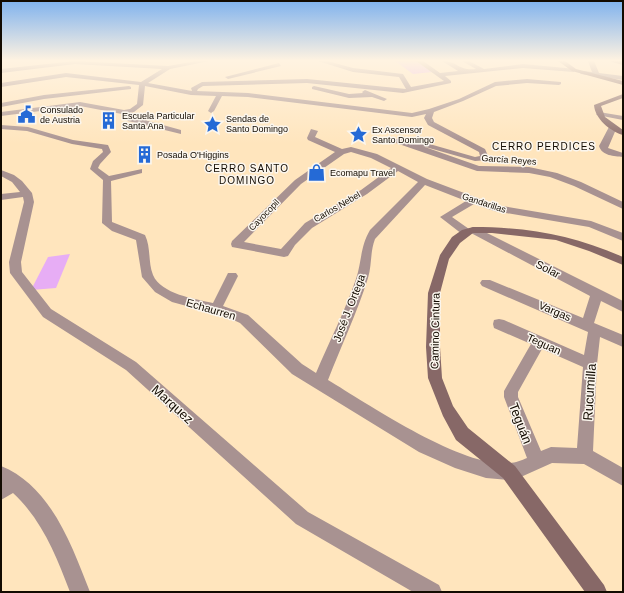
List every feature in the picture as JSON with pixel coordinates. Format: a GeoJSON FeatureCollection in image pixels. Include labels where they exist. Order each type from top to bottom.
{"type":"FeatureCollection","features":[{"type":"Feature","properties":{"kind":"main road"},"geometry":{"type":"LineString","coordinates":[[623,96],[596,105],[599,114],[613,127],[623,133]]}},
{"type":"Feature","properties":{"kind":"main road"},"geometry":{"type":"LineString","coordinates":[[469,231],[492,230],[556,237],[593,248],[623,261]]}},
{"type":"Feature","properties":{"kind":"main road","name":"Camino Cintura"},"geometry":{"type":"LineString","coordinates":[[469,231],[456,240],[444,258],[434,293],[433,347],[435,378],[448,411],[462,434],[509,472],[597,592]]}},
{"type":"Feature","properties":{"kind":"street"},"geometry":{"type":"LineString","coordinates":[[1,104],[112,89]]}},
{"type":"Feature","properties":{"kind":"street"},"geometry":{"type":"LineString","coordinates":[[1,114],[80,104],[124,112],[132,110],[140,105],[142,89]]}},
{"type":"Feature","properties":{"kind":"street"},"geometry":{"type":"LineString","coordinates":[[162,89],[191,94],[237,95],[354,107],[405,114],[431,111],[461,100],[485,89]]}},
{"type":"Feature","properties":{"kind":"street"},"geometry":{"type":"LineString","coordinates":[[194,89],[222,91],[237,95]]}},
{"type":"Feature","properties":{"kind":"street"},"geometry":{"type":"LineString","coordinates":[[317,89],[349,96],[372,95]]}},
{"type":"Feature","properties":{"kind":"street"},"geometry":{"type":"LineString","coordinates":[[356,89],[384,99]]}},
{"type":"Feature","properties":{"kind":"street"},"geometry":{"type":"LineString","coordinates":[[378,89],[403,91],[409,89]]}},
{"type":"Feature","properties":{"kind":"street"},"geometry":{"type":"LineString","coordinates":[[211,111],[220,94]]}},
{"type":"Feature","properties":{"kind":"street"},"geometry":{"type":"LineString","coordinates":[[29,111],[33,100]]}},
{"type":"Feature","properties":{"kind":"street","name":"García Reyes"},"geometry":{"type":"LineString","coordinates":[[431,111],[428,118],[431,123],[482,151],[485,158],[475,159],[405,139],[398,141],[489,171],[530,170],[551,175],[576,183],[623,206]]}},
{"type":"Feature","properties":{"kind":"street"},"geometry":{"type":"LineString","coordinates":[[124,112],[131,119],[178,132]]}},
{"type":"Feature","properties":{"kind":"street"},"geometry":{"type":"LineString","coordinates":[[599,114],[623,118]]}},
{"type":"Feature","properties":{"kind":"street"},"geometry":{"type":"LineString","coordinates":[[1,127],[28,129],[72,142],[106,147],[107,152],[96,163],[94,169],[107,179],[139,171]]}},
{"type":"Feature","properties":{"kind":"street"},"geometry":{"type":"LineString","coordinates":[[613,127],[603,146],[604,149],[611,153],[623,155]]}},
{"type":"Feature","properties":{"kind":"street"},"geometry":{"type":"LineString","coordinates":[[314,130],[311,138],[341,152]]}},
{"type":"Feature","properties":{"kind":"street","name":"Cayocopil"},"geometry":{"type":"LineString","coordinates":[[284,253],[236,244],[288,191],[316,168],[341,152],[351,149]]}},
{"type":"Feature","properties":{"kind":"street","name":"Gandarillas"},"geometry":{"type":"LineString","coordinates":[[351,149],[374,156],[424,181],[472,201],[510,212],[591,224],[623,237]]}},
{"type":"Feature","properties":{"kind":"street","name":"Carlos Nebel"},"geometry":{"type":"LineString","coordinates":[[284,253],[292,239],[320,216],[370,188],[398,168]]}},
{"type":"Feature","properties":{"kind":"street"},"geometry":{"type":"LineString","coordinates":[[1,173],[11,176],[27,193],[1,198]]}},
{"type":"Feature","properties":{"kind":"street","name":"Echaurren"},"geometry":{"type":"LineString","coordinates":[[107,179],[107,223],[112,227],[134,233],[142,238],[148,277],[159,289],[176,299],[216,309],[244,319],[297,369],[425,446],[455,460],[486,470],[509,472]]}},
{"type":"Feature","properties":{"kind":"street","name":"José J. Ortega"},"geometry":{"type":"LineString","coordinates":[[319,383],[363,275],[365,250],[368,240],[424,181]]}},
{"type":"Feature","properties":{"kind":"street","name":"Marquez"},"geometry":{"type":"LineString","coordinates":[[27,193],[29,202],[15,262],[16,273],[47,313],[131,366],[302,518],[432,592]]}},
{"type":"Feature","properties":{"kind":"street","name":"Solar"},"geometry":{"type":"LineString","coordinates":[[472,201],[445,217],[469,231],[623,307]]}},
{"type":"Feature","properties":{"kind":"street"},"geometry":{"type":"LineString","coordinates":[[216,309],[232,276]]}},
{"type":"Feature","properties":{"kind":"street","name":"Vargas"},"geometry":{"type":"LineString","coordinates":[[486,283],[591,326],[623,341]]}},
{"type":"Feature","properties":{"kind":"street","name":"Rucumilla"},"geometry":{"type":"LineString","coordinates":[[585,456],[591,326],[597,294]]}},
{"type":"Feature","properties":{"kind":"street","name":"Teguan"},"geometry":{"type":"LineString","coordinates":[[499,324],[590,364]]}},
{"type":"Feature","properties":{"kind":"street","name":"Teguán"},"geometry":{"type":"LineString","coordinates":[[537,462],[511,397],[511,392],[539,342]]}},
{"type":"Feature","properties":{"kind":"street"},"geometry":{"type":"LineString","coordinates":[[509,472],[523,468],[551,455],[585,456],[600,463],[623,478]]}},
{"type":"Feature","properties":{"kind":"street"},"geometry":{"type":"LineString","coordinates":[[6,482],[28,494],[41,510],[56,535],[68,560],[80,592]]}},
{"type":"Feature","properties":{"kind":"shaded area"},"geometry":{"type":"Polygon","coordinates":[[[70,254],[56,288],[31,290],[48,257],[70,254]]]}},
{"type":"Feature","properties":{"kind":"place","name":"Consulado de Austria"},"geometry":{"type":"Point","coordinates":[27,115]}},
{"type":"Feature","properties":{"kind":"place","name":"Escuela Particular Santa Ana"},"geometry":{"type":"Point","coordinates":[109,121]}},
{"type":"Feature","properties":{"kind":"place","name":"Sendas de Santo Domingo"},"geometry":{"type":"Point","coordinates":[213,124]}},
{"type":"Feature","properties":{"kind":"place","name":"Ex Ascensor Santo Domingo"},"geometry":{"type":"Point","coordinates":[359,135]}},
{"type":"Feature","properties":{"kind":"place","name":"Posada O'Higgins"},"geometry":{"type":"Point","coordinates":[144,155]}},
{"type":"Feature","properties":{"kind":"place","name":"Ecomapu Travel"},"geometry":{"type":"Point","coordinates":[317,173]}},
{"type":"Feature","properties":{"kind":"district","name":"CERRO PERDICES"},"geometry":{"type":"Point","coordinates":[544,146]}},
{"type":"Feature","properties":{"kind":"district","name":"CERRO SANTO DOMINGO"},"geometry":{"type":"Point","coordinates":[247,174]}}]}
